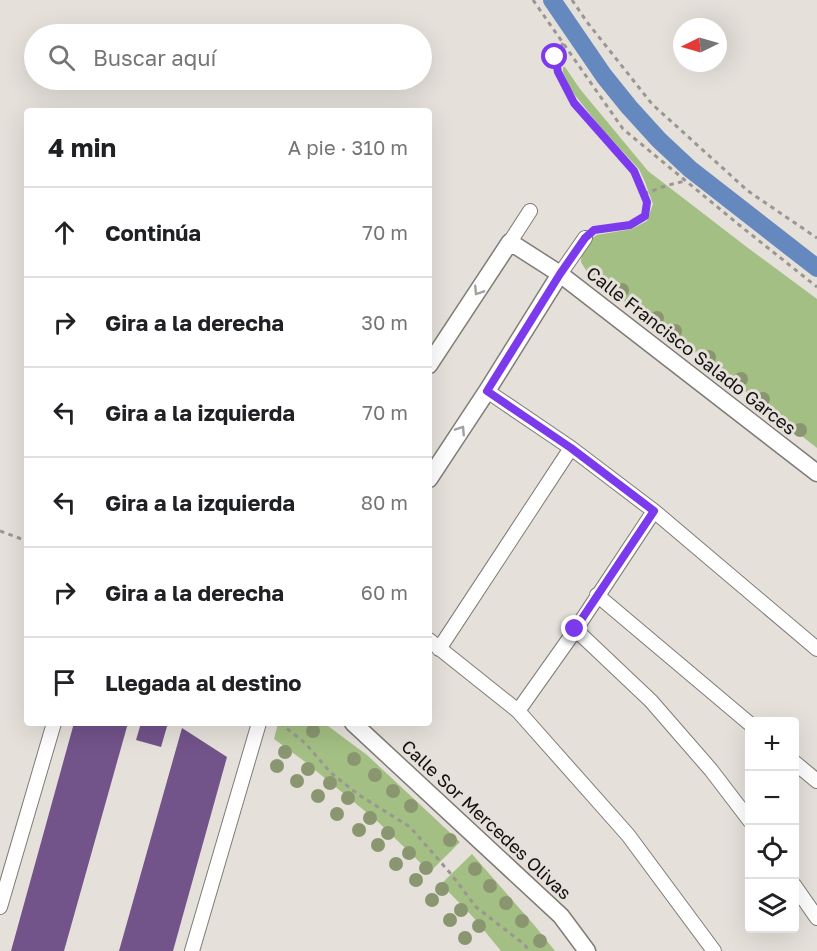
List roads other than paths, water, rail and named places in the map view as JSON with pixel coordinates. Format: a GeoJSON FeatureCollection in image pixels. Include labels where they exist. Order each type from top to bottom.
{"type":"FeatureCollection","features":[{"type":"Feature","properties":{"kind":"street"},"geometry":{"type":"LineString","coordinates":[[432,360],[530,211]]}},
{"type":"Feature","properties":{"kind":"street"},"geometry":{"type":"LineString","coordinates":[[432,474],[585,238]]}},
{"type":"Feature","properties":{"kind":"street","name":"Calle Francisco Salado Garces"},"geometry":{"type":"LineString","coordinates":[[510,242],[560,274],[817,473]]}},
{"type":"Feature","properties":{"kind":"street"},"geometry":{"type":"LineString","coordinates":[[487,391],[571,448],[654,511],[817,649]]}},
{"type":"Feature","properties":{"kind":"street"},"geometry":{"type":"LineString","coordinates":[[571,448],[434,644],[518,711],[628,835],[714,951]]}},
{"type":"Feature","properties":{"kind":"street"},"geometry":{"type":"LineString","coordinates":[[518,711],[654,511]]}},
{"type":"Feature","properties":{"kind":"street"},"geometry":{"type":"LineString","coordinates":[[597,595],[745,720]]}},
{"type":"Feature","properties":{"kind":"street"},"geometry":{"type":"LineString","coordinates":[[575,629],[651,701],[711,770],[745,814]]}},
{"type":"Feature","properties":{"kind":"street"},"geometry":{"type":"LineString","coordinates":[[0,907],[53,726]]}},
{"type":"Feature","properties":{"kind":"street"},"geometry":{"type":"LineString","coordinates":[[192,951],[258,726]]}},
{"type":"Feature","properties":{"kind":"street","name":"Calle Sor Mercedes Olivas"},"geometry":{"type":"LineString","coordinates":[[356,726],[561,916],[587,951]]}},
{"type":"Feature","properties":{"kind":"street"},"geometry":{"type":"LineString","coordinates":[[799,765],[817,781]]}},
{"type":"Feature","properties":{"kind":"street"},"geometry":{"type":"LineString","coordinates":[[799,891],[817,918]]}},
{"type":"Feature","properties":{"kind":"waterway"},"geometry":{"type":"LineString","coordinates":[[552,0],[604,76],[659,140],[690,169],[817,268]]}}]}
